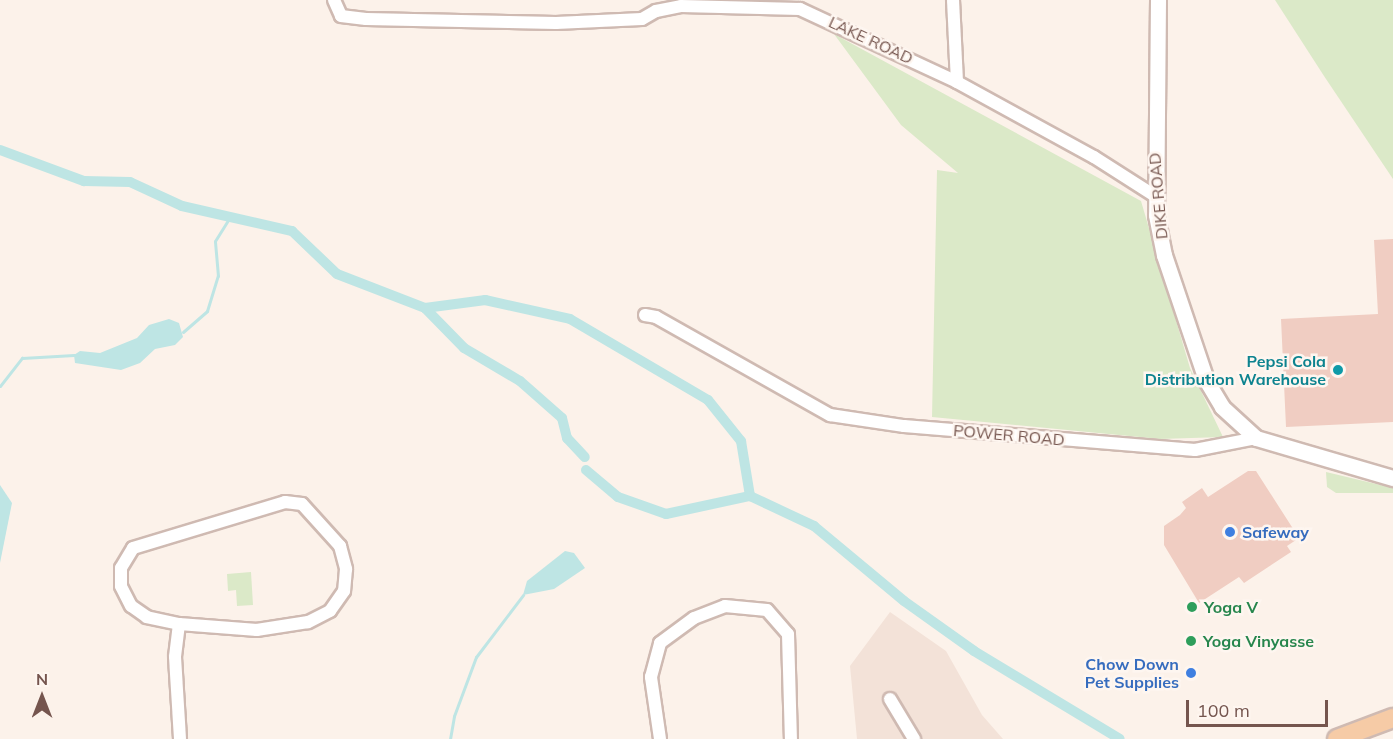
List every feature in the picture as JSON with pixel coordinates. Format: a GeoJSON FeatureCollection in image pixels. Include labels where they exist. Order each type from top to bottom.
{"type":"FeatureCollection","features":[{"type":"Feature","properties":{"kind":"main road"},"geometry":{"type":"LineString","coordinates":[[1336,739],[1393,718]]}},
{"type":"Feature","properties":{"kind":"street","name":"LAKE ROAD"},"geometry":{"type":"LineString","coordinates":[[334,0],[341,16],[556,23],[642,19],[656,5],[801,9],[957,82],[1094,157],[1155,196]]}},
{"type":"Feature","properties":{"kind":"street"},"geometry":{"type":"LineString","coordinates":[[953,0],[957,82]]}},
{"type":"Feature","properties":{"kind":"street","name":"DIKE ROAD"},"geometry":{"type":"LineString","coordinates":[[1158,0],[1155,196],[1164,255],[1198,362],[1222,407],[1256,438]]}},
{"type":"Feature","properties":{"kind":"street","name":"POWER ROAD"},"geometry":{"type":"LineString","coordinates":[[645,315],[656,317],[830,415],[904,426],[1180,449],[1221,447],[1256,438]]}},
{"type":"Feature","properties":{"kind":"street"},"geometry":{"type":"LineString","coordinates":[[1256,438],[1393,478]]}},
{"type":"Feature","properties":{"kind":"street"},"geometry":{"type":"LineString","coordinates":[[285,502],[302,504],[340,546],[346,569],[344,591],[330,611],[308,622],[257,630],[179,624],[147,617],[127,599],[122,568],[133,548],[285,502]]}},
{"type":"Feature","properties":{"kind":"street"},"geometry":{"type":"LineString","coordinates":[[660,739],[651,677],[660,643],[694,618],[725,606],[750,606],[767,610],[788,634],[791,739]]}},
{"type":"Feature","properties":{"kind":"street"},"geometry":{"type":"LineString","coordinates":[[179,624],[175,657],[180,739]]}},
{"type":"Feature","properties":{"kind":"street"},"geometry":{"type":"LineString","coordinates":[[890,699],[914,739]]}},
{"type":"Feature","properties":{"kind":"shaded area"},"geometry":{"type":"Polygon","coordinates":[[[890,612],[946,651],[982,715],[1003,739],[857,739],[850,666],[890,612]]]}},
{"type":"Feature","properties":{"kind":"green space"},"geometry":{"type":"Polygon","coordinates":[[[1275,0],[1393,0],[1393,179],[1324,76],[1275,0]]]}},
{"type":"Feature","properties":{"kind":"green space"},"geometry":{"type":"Polygon","coordinates":[[[834,34],[1141,201],[1190,368],[1223,437],[1160,439],[932,417],[937,170],[958,173],[901,125],[834,34]]]}},
{"type":"Feature","properties":{"kind":"green space"},"geometry":{"type":"Polygon","coordinates":[[[1326,472],[1393,488],[1393,493],[1336,493],[1327,487],[1326,472]]]}},
{"type":"Feature","properties":{"kind":"green space"},"geometry":{"type":"Polygon","coordinates":[[[251,572],[253,605],[237,606],[236,590],[228,591],[227,574],[251,572]]]}},
{"type":"Feature","properties":{"kind":"water"},"geometry":{"type":"Polygon","coordinates":[[[169,319],[179,323],[183,337],[175,345],[155,349],[140,363],[121,370],[75,363],[74,355],[80,351],[100,353],[137,338],[149,325],[169,319]]]}},
{"type":"Feature","properties":{"kind":"water"},"geometry":{"type":"Polygon","coordinates":[[[0,485],[12,503],[0,563],[0,485]]]}},
{"type":"Feature","properties":{"kind":"water"},"geometry":{"type":"Polygon","coordinates":[[[565,551],[574,553],[585,568],[554,589],[523,595],[527,581],[565,551]]]}},
{"type":"Feature","properties":{"kind":"building","name":"Pepsi Cola Distribution Warehouse"},"geometry":{"type":"Polygon","coordinates":[[[1393,239],[1393,422],[1286,427],[1281,319],[1378,314],[1374,240],[1393,239]]]}},
{"type":"Feature","properties":{"kind":"building","name":"Safeway"},"geometry":{"type":"Polygon","coordinates":[[[1248,471],[1256,471],[1299,538],[1287,546],[1291,552],[1244,583],[1239,577],[1199,603],[1164,545],[1164,526],[1186,508],[1182,502],[1202,488],[1208,497],[1248,471]]]}},
{"type":"Feature","properties":{"kind":"waterway"},"geometry":{"type":"LineString","coordinates":[[0,150],[84,181],[130,182],[182,206],[292,231],[337,274],[425,308],[485,300],[570,319],[708,400],[741,441],[750,496]]}},
{"type":"Feature","properties":{"kind":"waterway"},"geometry":{"type":"LineString","coordinates":[[183,332],[207,311],[218,276],[215,241],[228,220]]}},
{"type":"Feature","properties":{"kind":"waterway"},"geometry":{"type":"LineString","coordinates":[[425,308],[464,348],[520,381],[562,418],[567,438],[585,457]]}},
{"type":"Feature","properties":{"kind":"waterway"},"geometry":{"type":"LineString","coordinates":[[0,386],[22,358],[74,355]]}},
{"type":"Feature","properties":{"kind":"waterway"},"geometry":{"type":"LineString","coordinates":[[586,470],[618,497],[666,514],[750,496],[814,526],[904,601],[974,651],[1120,739]]}},
{"type":"Feature","properties":{"kind":"waterway"},"geometry":{"type":"LineString","coordinates":[[450,739],[454,716],[476,657],[523,595]]}},
{"type":"Feature","properties":{"kind":"place","name":"Pepsi Cola Distribution Warehouse"},"geometry":{"type":"Point","coordinates":[1338,370]}},
{"type":"Feature","properties":{"kind":"place","name":"Safeway"},"geometry":{"type":"Point","coordinates":[1230,532]}},
{"type":"Feature","properties":{"kind":"place","name":"Yoga V"},"geometry":{"type":"Point","coordinates":[1192,607]}},
{"type":"Feature","properties":{"kind":"place","name":"Yoga Vinyasse"},"geometry":{"type":"Point","coordinates":[1191,641]}},
{"type":"Feature","properties":{"kind":"place","name":"Chow Down Pet Supplies"},"geometry":{"type":"Point","coordinates":[1191,673]}}]}
